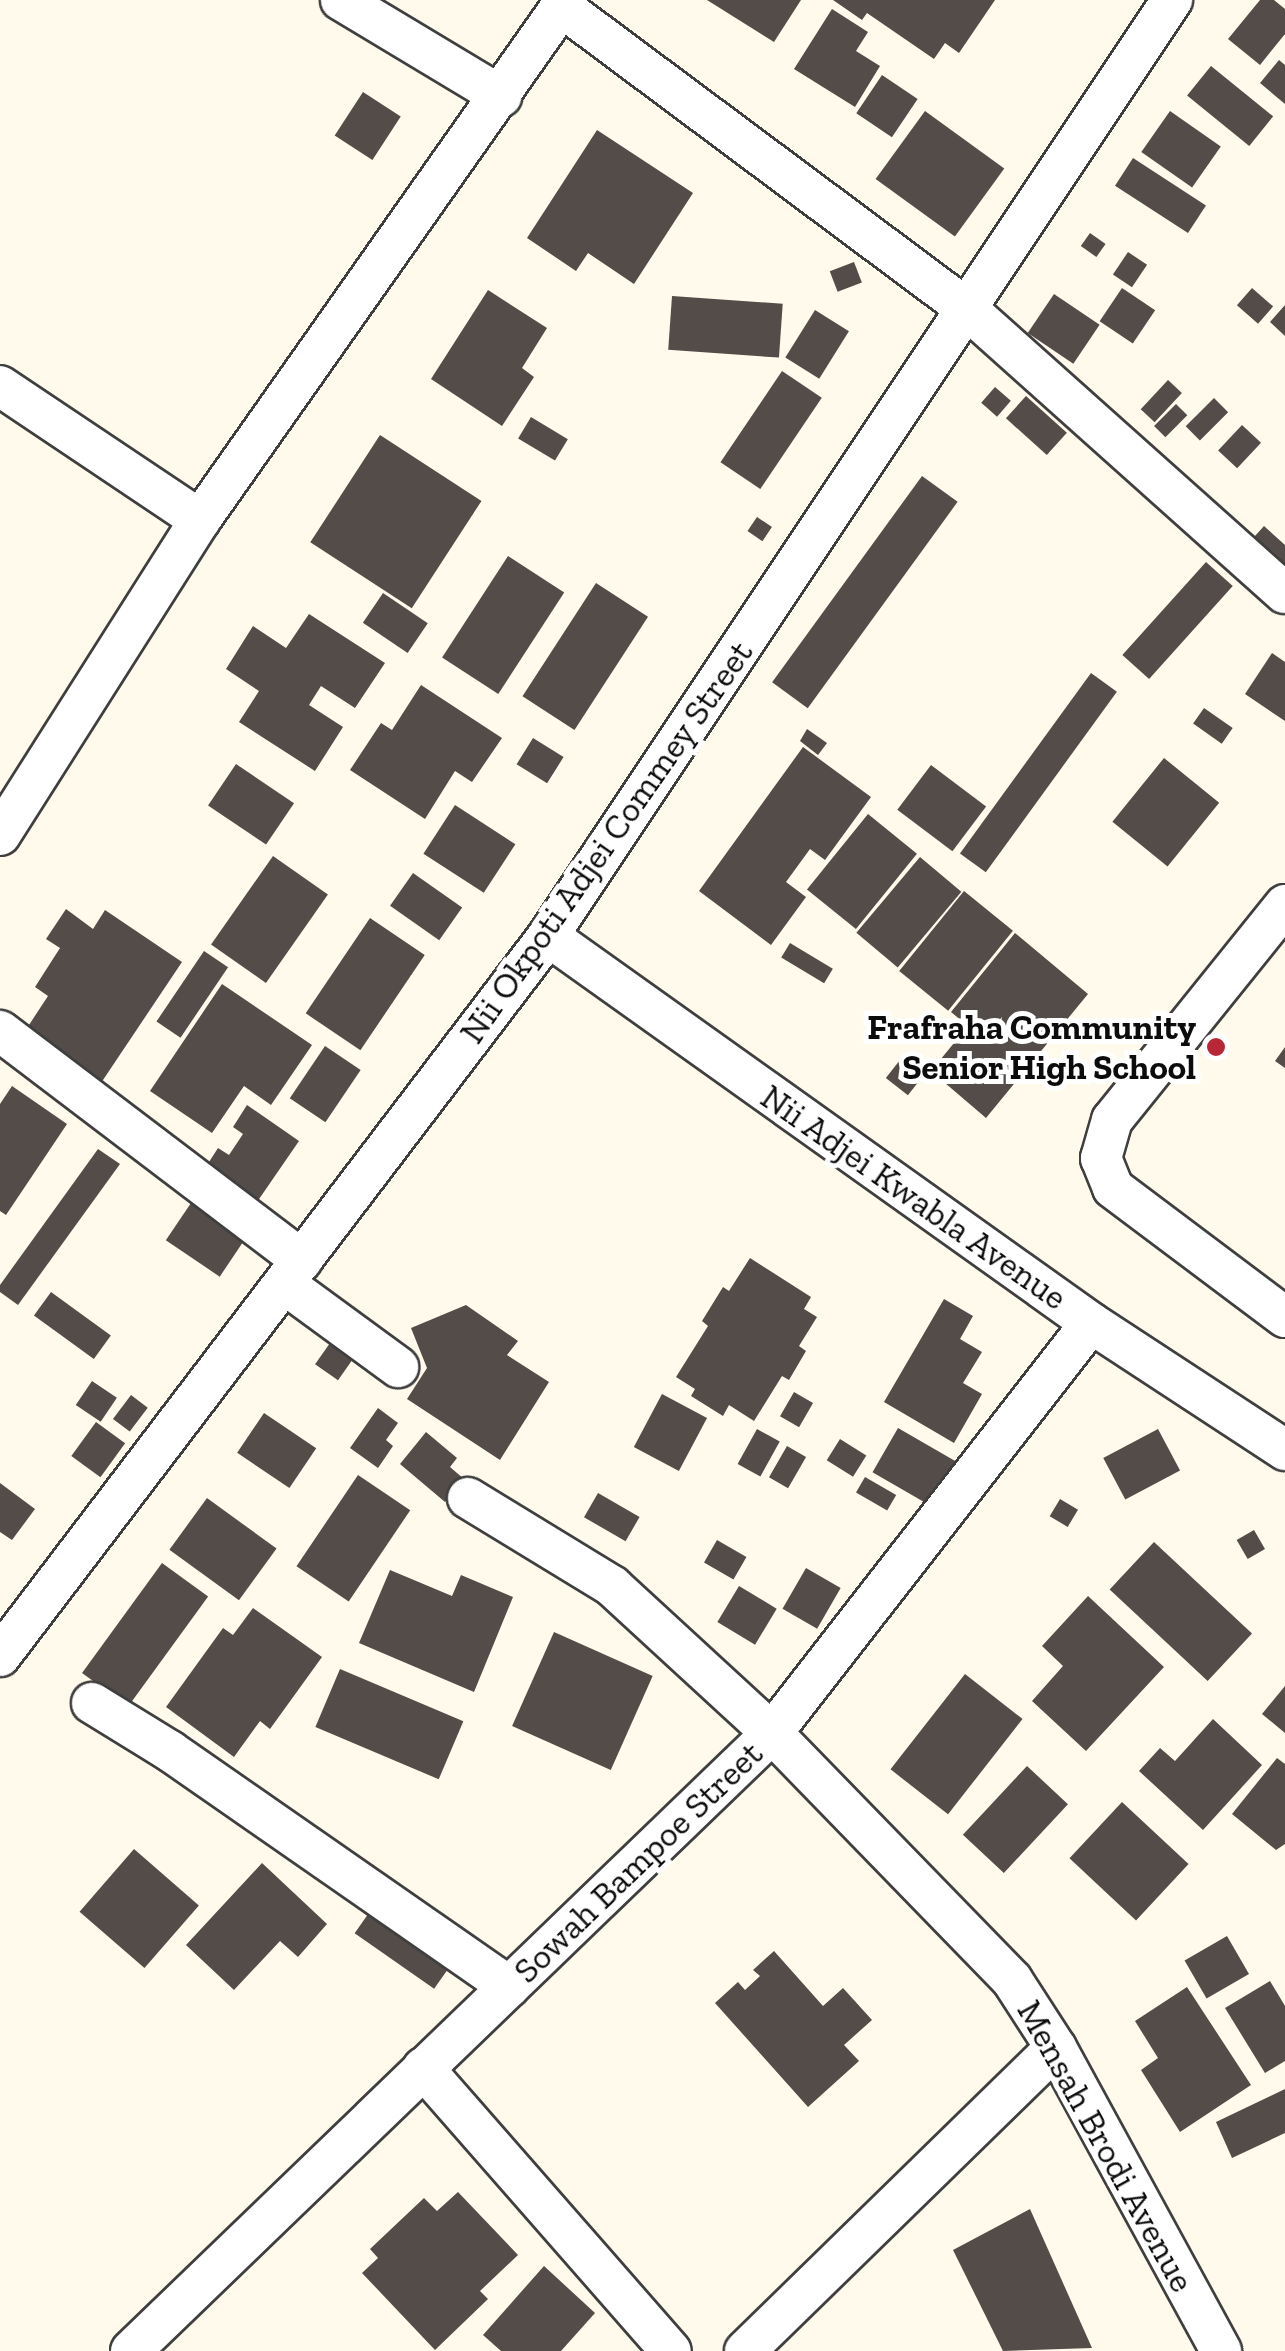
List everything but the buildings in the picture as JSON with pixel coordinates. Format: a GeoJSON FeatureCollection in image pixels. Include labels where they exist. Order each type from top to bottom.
{"type":"FeatureCollection","features":[{"type":"Feature","properties":{"kind":"street"},"geometry":{"type":"LineString","coordinates":[[341,0],[501,96]]}},
{"type":"Feature","properties":{"kind":"street","name":"Nii Okpoti Adjei Commey Street"},"geometry":{"type":"LineString","coordinates":[[0,1656],[548,936],[1172,0]]}},
{"type":"Feature","properties":{"kind":"street"},"geometry":{"type":"LineString","coordinates":[[0,835],[200,520],[564,3],[967,309],[1285,593]]}},
{"type":"Feature","properties":{"kind":"street"},"geometry":{"type":"LineString","coordinates":[[0,386],[200,520]]}},
{"type":"Feature","properties":{"kind":"street"},"geometry":{"type":"LineString","coordinates":[[1285,905],[1112,1120],[1101,1158],[1113,1188],[1285,1317]]}},
{"type":"Feature","properties":{"kind":"street","name":"Nii Adjei Kwabla Avenue"},"geometry":{"type":"LineString","coordinates":[[548,936],[1091,1323],[1285,1450]]}},
{"type":"Feature","properties":{"kind":"street"},"geometry":{"type":"LineString","coordinates":[[0,1032],[294,1272],[398,1367]]}},
{"type":"Feature","properties":{"kind":"street","name":"Sowah Bampoe Street"},"geometry":{"type":"LineString","coordinates":[[131,2351],[772,1733],[1091,1323]]}},
{"type":"Feature","properties":{"kind":"street","name":"Mensah Brodi Avenue"},"geometry":{"type":"LineString","coordinates":[[468,1498],[612,1586],[772,1733],[1012,1980],[1056,2048],[1221,2351]]}},
{"type":"Feature","properties":{"kind":"street"},"geometry":{"type":"LineString","coordinates":[[92,1703],[170,1751],[509,1987]]}},
{"type":"Feature","properties":{"kind":"street"},"geometry":{"type":"LineString","coordinates":[[745,2351],[1056,2048]]}},
{"type":"Feature","properties":{"kind":"street"},"geometry":{"type":"LineString","coordinates":[[423,2068],[670,2351]]}},
{"type":"Feature","properties":{"kind":"place","name":"Frafraha Community Senior High School"},"geometry":{"type":"Point","coordinates":[1216,1047]}}]}
